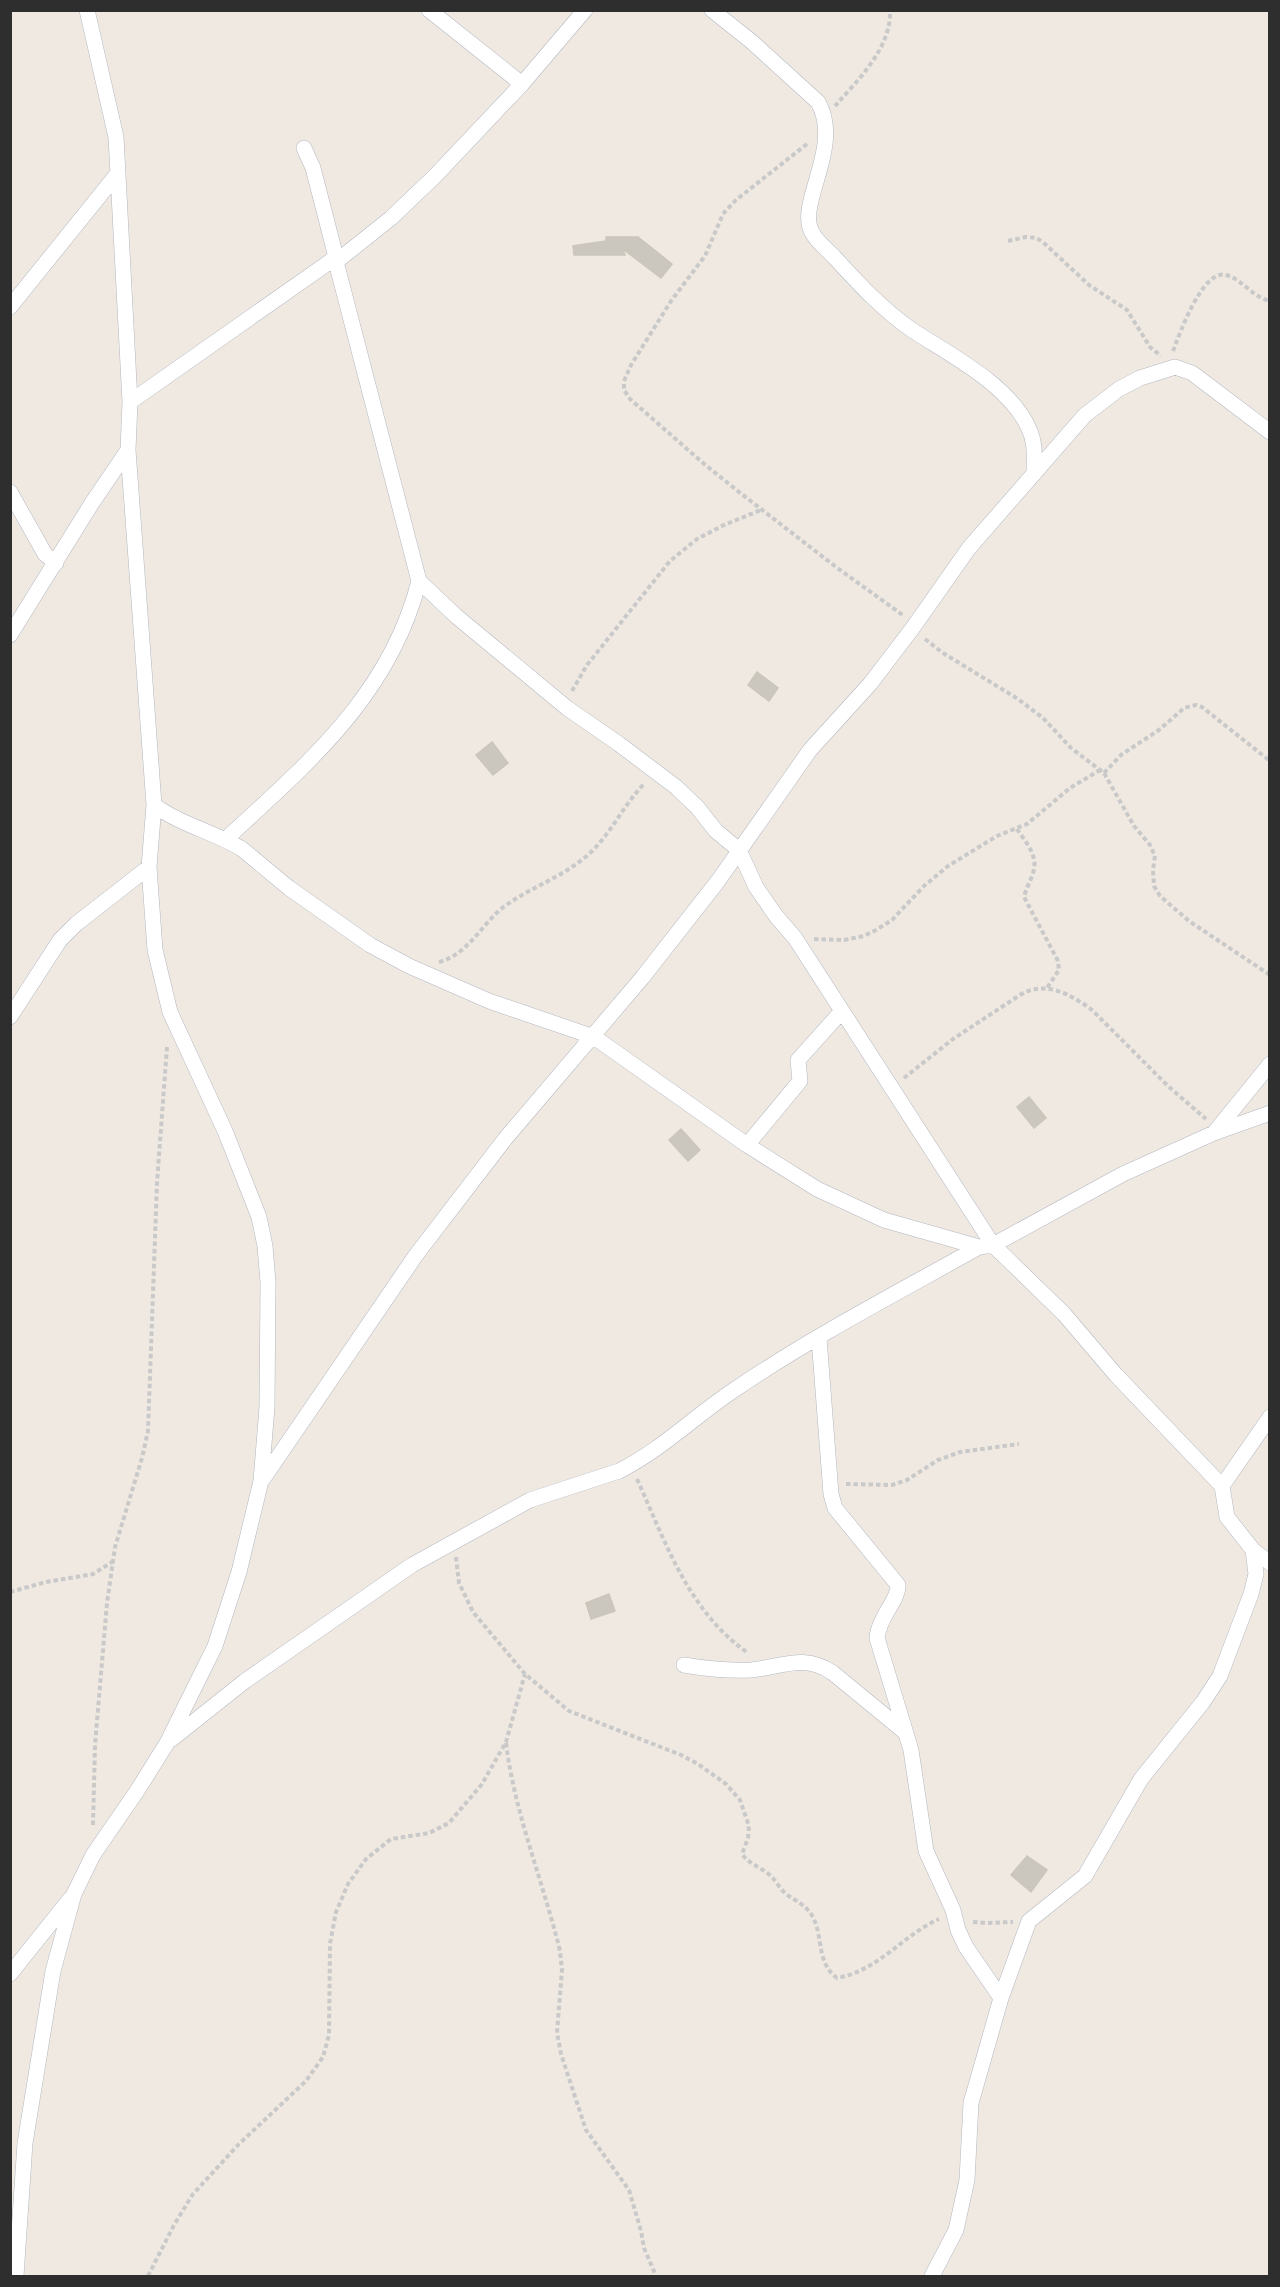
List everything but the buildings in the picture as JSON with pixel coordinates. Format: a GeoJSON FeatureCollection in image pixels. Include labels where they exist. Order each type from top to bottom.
{"type":"FeatureCollection","features":[{"type":"Feature","properties":{"kind":"street"},"geometry":{"type":"LineString","coordinates":[[14,2273],[25,2143],[53,1971],[74,1894],[93,1856],[167,1743],[215,1646],[239,1572],[261,1481],[267,1407],[268,1282],[265,1246],[259,1217],[225,1131],[170,1012],[155,950],[149,867],[154,805],[128,450],[130,402],[116,137],[87,10]]}},
{"type":"Feature","properties":{"kind":"street"},"geometry":{"type":"LineString","coordinates":[[429,10],[522,84]]}},
{"type":"Feature","properties":{"kind":"street"},"geometry":{"type":"LineString","coordinates":[[130,402],[336,259],[406,204],[522,84],[585,10]]}},
{"type":"Feature","properties":{"kind":"street"},"geometry":{"type":"LineString","coordinates":[[712,10],[818,102],[826,124],[821,167],[807,215],[808,225],[813,234],[890,313],[983,378],[1013,404],[1028,426],[1034,440],[1034,474]]}},
{"type":"Feature","properties":{"kind":"street"},"geometry":{"type":"LineString","coordinates":[[226,839],[334,736],[363,699],[399,640],[419,581],[313,168],[304,148]]}},
{"type":"Feature","properties":{"kind":"street"},"geometry":{"type":"LineString","coordinates":[[10,307],[118,173]]}},
{"type":"Feature","properties":{"kind":"street"},"geometry":{"type":"LineString","coordinates":[[261,1481],[416,1255],[505,1139],[594,1037],[718,881],[810,750],[870,684],[969,548],[1085,415],[1119,389],[1140,378],[1175,367],[1192,373],[1269,432]]}},
{"type":"Feature","properties":{"kind":"street"},"geometry":{"type":"LineString","coordinates":[[10,635],[92,503],[128,450]]}},
{"type":"Feature","properties":{"kind":"street"},"geometry":{"type":"LineString","coordinates":[[10,492],[45,554],[56,563]]}},
{"type":"Feature","properties":{"kind":"street"},"geometry":{"type":"LineString","coordinates":[[419,581],[456,616],[567,708],[656,772],[697,807],[716,831],[739,850],[756,887],[795,938],[894,1091],[986,1246],[1064,1314],[1116,1375],[1222,1486],[1227,1517],[1253,1550],[1269,1563]]}},
{"type":"Feature","properties":{"kind":"street"},"geometry":{"type":"LineString","coordinates":[[154,805],[170,818],[226,839],[260,862],[289,888],[335,922],[370,945],[409,966],[489,1001],[594,1037],[747,1144],[817,1189],[884,1220],[986,1246]]}},
{"type":"Feature","properties":{"kind":"street"},"geometry":{"type":"LineString","coordinates":[[10,1017],[60,940],[76,924],[149,867]]}},
{"type":"Feature","properties":{"kind":"street"},"geometry":{"type":"LineString","coordinates":[[747,1144],[800,1081],[798,1060],[842,1011]]}},
{"type":"Feature","properties":{"kind":"street"},"geometry":{"type":"LineString","coordinates":[[1216,1131],[1269,1064]]}},
{"type":"Feature","properties":{"kind":"street"},"geometry":{"type":"LineString","coordinates":[[167,1743],[245,1681],[412,1564],[530,1500],[631,1465],[653,1452],[734,1390],[819,1338],[1123,1174],[1216,1131],[1269,1113]]}},
{"type":"Feature","properties":{"kind":"street"},"geometry":{"type":"LineString","coordinates":[[819,1338],[829,1479],[835,1508],[898,1585],[896,1596],[878,1627],[877,1638],[914,1766],[926,1851],[953,1910],[958,1930],[966,1947],[1000,1998]]}},
{"type":"Feature","properties":{"kind":"street"},"geometry":{"type":"LineString","coordinates":[[1222,1486],[1269,1417]]}},
{"type":"Feature","properties":{"kind":"street"},"geometry":{"type":"LineString","coordinates":[[932,2277],[956,2230],[967,2180],[971,2103],[1000,1998],[1029,1921],[1085,1876],[1141,1779],[1203,1702],[1220,1676],[1251,1594],[1256,1574],[1253,1550]]}},
{"type":"Feature","properties":{"kind":"street"},"geometry":{"type":"LineString","coordinates":[[684,1665],[714,1670],[752,1670],[810,1662],[833,1674],[906,1733]]}},
{"type":"Feature","properties":{"kind":"street"},"geometry":{"type":"LineString","coordinates":[[10,1974],[74,1894]]}},
{"type":"Feature","properties":{"kind":"path"},"geometry":{"type":"LineString","coordinates":[[890,10],[891,23],[878,52],[826,124],[736,200],[723,214],[705,256],[658,321],[631,365],[624,381],[624,390],[630,399],[703,463],[914,626],[943,653],[1018,699],[1043,718],[1071,748],[1102,772],[1134,826],[1150,845],[1155,856],[1154,886],[1160,896],[1189,921],[1269,975]]}},
{"type":"Feature","properties":{"kind":"path"},"geometry":{"type":"LineString","coordinates":[[1008,241],[1026,237],[1037,238],[1089,285],[1127,310],[1149,346],[1169,360],[1193,304],[1216,276],[1228,275],[1254,294],[1269,301]]}},
{"type":"Feature","properties":{"kind":"path"},"geometry":{"type":"LineString","coordinates":[[567,708],[573,689],[587,665],[670,561],[697,539],[762,510]]}},
{"type":"Feature","properties":{"kind":"path"},"geometry":{"type":"LineString","coordinates":[[795,938],[844,940],[864,936],[892,920],[924,886],[948,866],[997,836],[1017,829],[1039,815],[1070,788],[1102,772],[1121,755],[1159,730],[1184,708],[1196,705],[1202,707],[1269,760]]}},
{"type":"Feature","properties":{"kind":"path"},"geometry":{"type":"LineString","coordinates":[[409,966],[442,961],[459,953],[499,911],[591,852],[639,790],[656,772]]}},
{"type":"Feature","properties":{"kind":"path"},"geometry":{"type":"LineString","coordinates":[[1017,829],[1034,858],[1034,868],[1024,897],[1058,961],[1059,970],[1047,988]]}},
{"type":"Feature","properties":{"kind":"path"},"geometry":{"type":"LineString","coordinates":[[894,1091],[902,1080],[953,1039],[1029,989],[1047,988],[1080,1001],[1092,1010],[1216,1131]]}},
{"type":"Feature","properties":{"kind":"path"},"geometry":{"type":"LineString","coordinates":[[93,1856],[95,1745],[107,1603],[115,1547],[148,1431],[157,1183],[170,1012]]}},
{"type":"Feature","properties":{"kind":"path"},"geometry":{"type":"LineString","coordinates":[[829,1479],[849,1485],[892,1485],[907,1480],[938,1460],[960,1452],[1019,1444]]}},
{"type":"Feature","properties":{"kind":"path"},"geometry":{"type":"LineString","coordinates":[[631,1465],[672,1558],[693,1598],[724,1634],[747,1652],[756,1655]]}},
{"type":"Feature","properties":{"kind":"path"},"geometry":{"type":"LineString","coordinates":[[455,1541],[459,1583],[473,1612],[525,1674],[569,1711],[681,1755],[698,1764],[726,1784],[740,1800],[749,1826],[748,1838],[741,1854],[748,1862],[769,1874],[786,1894],[804,1904],[814,1918],[823,1963],[828,1971],[837,1978],[845,1977],[880,1961],[912,1934],[953,1910],[965,1920],[976,1922],[1029,1921]]}},
{"type":"Feature","properties":{"kind":"path"},"geometry":{"type":"LineString","coordinates":[[10,1592],[46,1582],[93,1574],[113,1562]]}},
{"type":"Feature","properties":{"kind":"path"},"geometry":{"type":"LineString","coordinates":[[148,2277],[174,2225],[193,2194],[239,2144],[306,2081],[322,2057],[329,2035],[330,1944],[336,1912],[348,1884],[366,1859],[391,1839],[429,1833],[449,1823],[482,1784],[506,1742],[525,1674]]}},
{"type":"Feature","properties":{"kind":"path"},"geometry":{"type":"LineString","coordinates":[[506,1742],[513,1790],[560,1951],[562,1970],[557,2033],[561,2054],[586,2130],[629,2190],[644,2248],[656,2277]]}}]}
